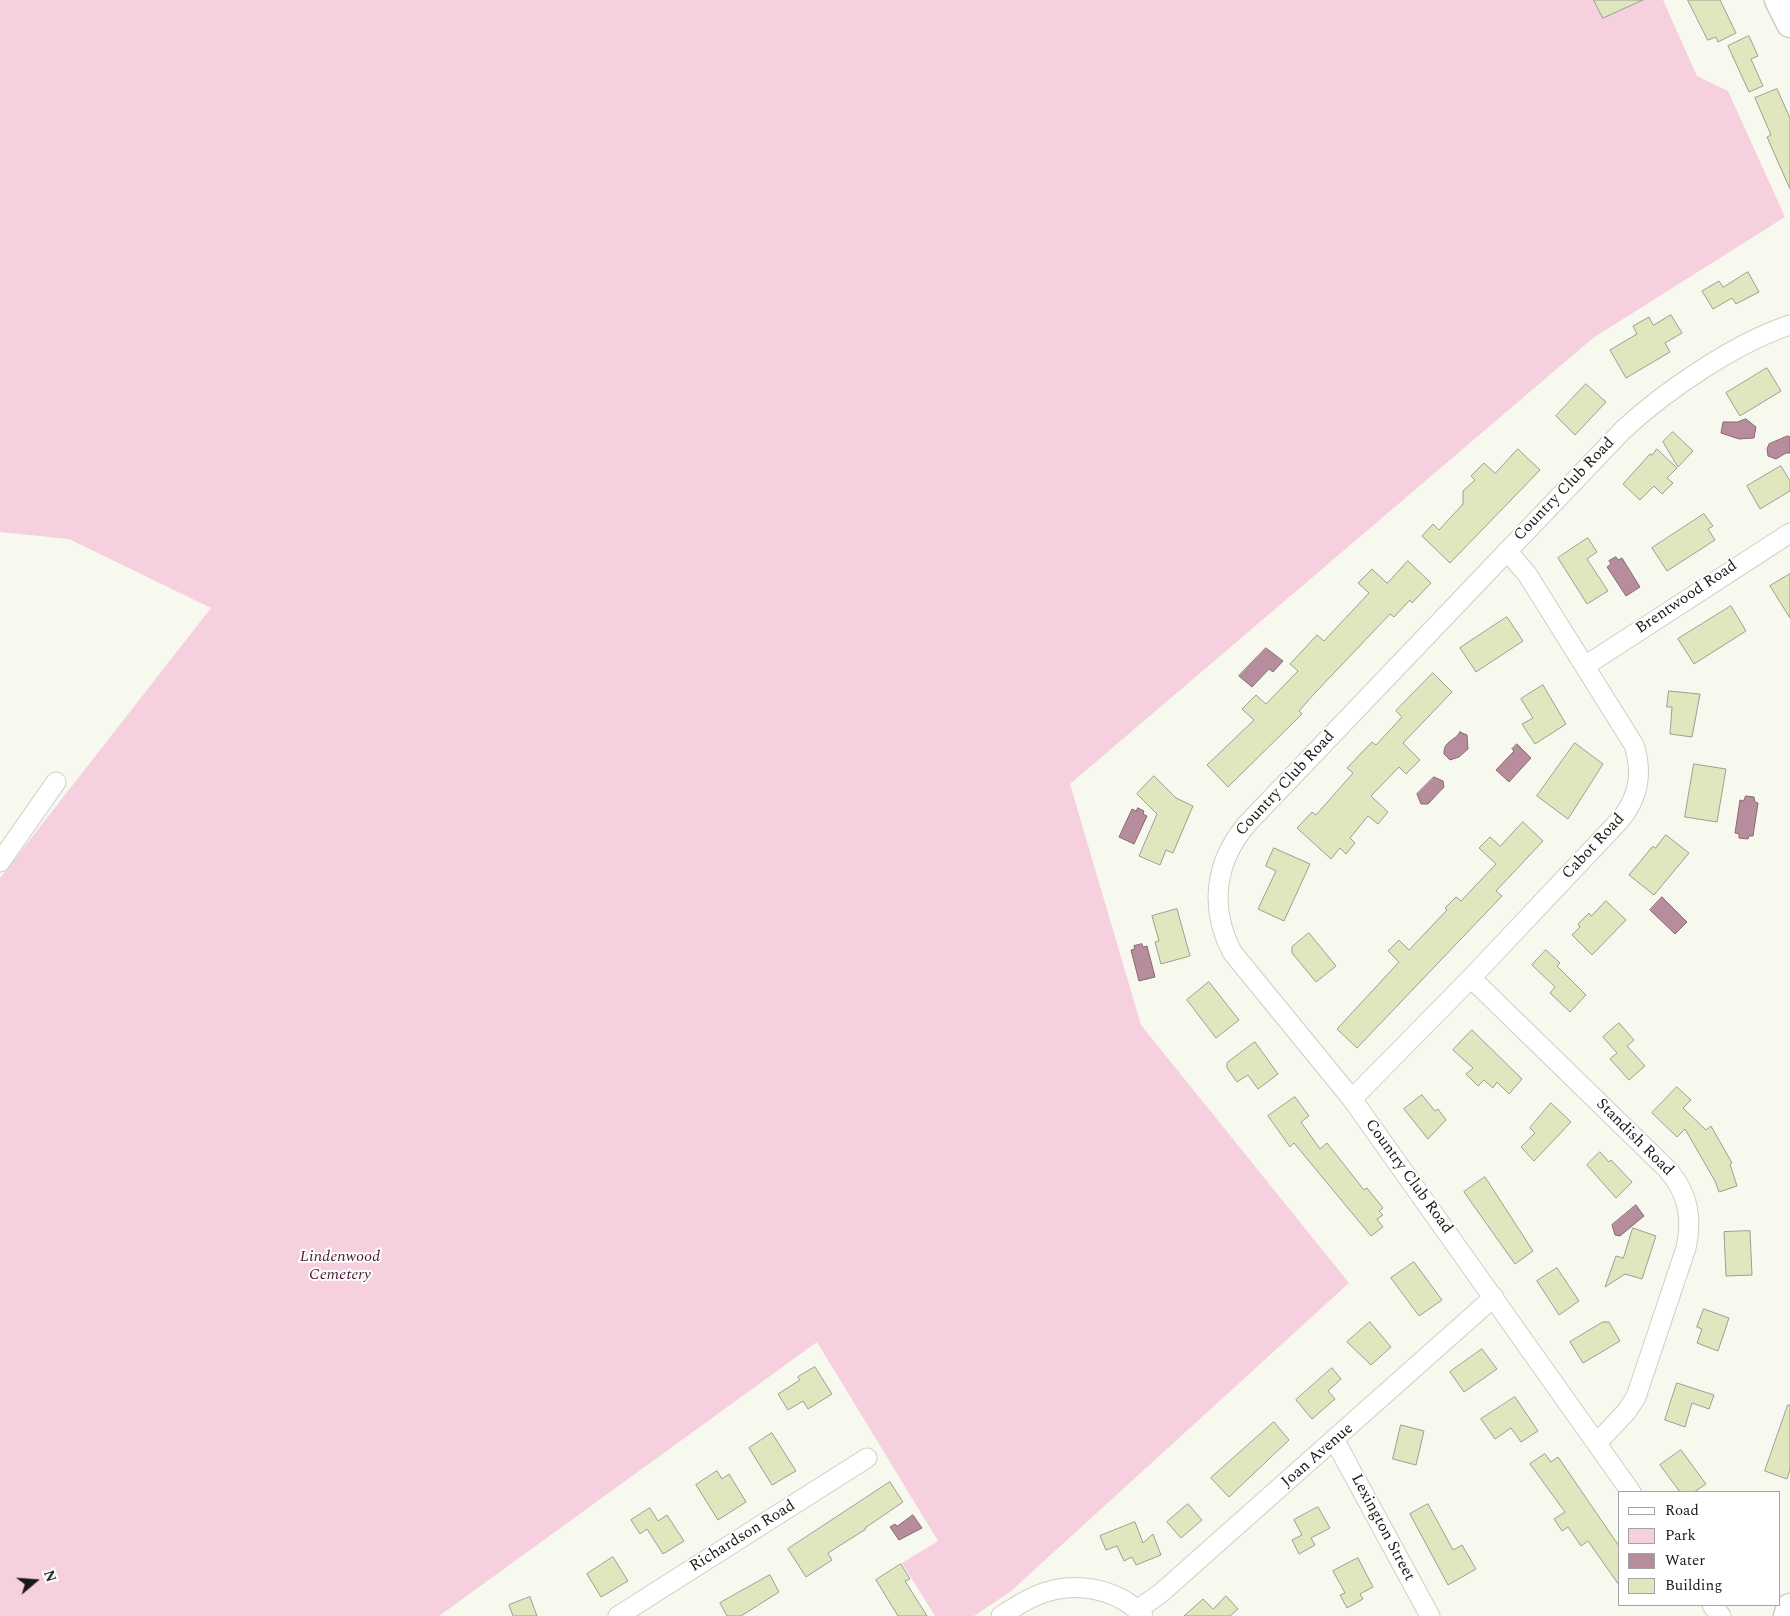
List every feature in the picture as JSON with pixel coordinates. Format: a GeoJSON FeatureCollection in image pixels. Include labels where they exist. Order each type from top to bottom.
{"type":"FeatureCollection","features":[{"type":"Feature","properties":{"kind":"main road"},"geometry":{"type":"LineString","coordinates":[[1778,0],[1790,24]]}},
{"type":"Feature","properties":{"kind":"main road"},"geometry":{"type":"LineString","coordinates":[[1787,1616],[1790,1607]]}},
{"type":"Feature","properties":{"kind":"street","name":"Country Club Road"},"geometry":{"type":"LineString","coordinates":[[1630,1491],[1352,1099],[1232,952],[1225,938],[1218,909],[1217,894],[1222,864],[1228,850],[1246,825],[1607,446],[1658,400],[1755,340],[1790,325]]}},
{"type":"Feature","properties":{"kind":"street","name":"Brentwood Road"},"geometry":{"type":"LineString","coordinates":[[1585,666],[1790,533]]}},
{"type":"Feature","properties":{"kind":"street","name":"Cabot Road"},"geometry":{"type":"LineString","coordinates":[[1352,1099],[1471,978],[1620,820],[1633,801],[1639,773],[1634,745],[1528,576],[1507,550]]}},
{"type":"Feature","properties":{"kind":"street"},"geometry":{"type":"LineString","coordinates":[[0,862],[56,782]]}},
{"type":"Feature","properties":{"kind":"street","name":"Standish Road"},"geometry":{"type":"LineString","coordinates":[[1471,978],[1667,1169],[1680,1186],[1688,1206],[1690,1227],[1686,1248],[1636,1397],[1627,1411],[1597,1443]]}},
{"type":"Feature","properties":{"kind":"street","name":"Joan Avenue"},"geometry":{"type":"LineString","coordinates":[[1140,1613],[1494,1298]]}},
{"type":"Feature","properties":{"kind":"street","name":"Lexington Street"},"geometry":{"type":"LineString","coordinates":[[1335,1440],[1430,1616]]}},
{"type":"Feature","properties":{"kind":"street","name":"Richardson Road"},"geometry":{"type":"LineString","coordinates":[[618,1616],[867,1458]]}},
{"type":"Feature","properties":{"kind":"street"},"geometry":{"type":"LineString","coordinates":[[1001,1616],[1038,1595],[1073,1588],[1108,1593],[1125,1600],[1140,1613]]}},
{"type":"Feature","properties":{"kind":"street"},"geometry":{"type":"LineString","coordinates":[[1713,1606],[1721,1616]]}},
{"type":"Feature","properties":{"kind":"green space","name":"Lindenwood Cemetery"},"geometry":{"type":"Polygon","coordinates":[[[0,0],[1663,0],[1697,76],[1728,91],[1785,217],[1593,338],[1070,784],[1141,1025],[1349,1283],[1010,1592],[974,1616],[935,1616],[902,1563],[938,1541],[817,1342],[439,1616],[0,1616],[0,878],[211,608],[69,539],[0,532],[0,0]]]}},
{"type":"Feature","properties":{"kind":"water"},"geometry":{"type":"Polygon","coordinates":[[[1746,419],[1756,427],[1754,438],[1739,439],[1721,433],[1723,422],[1737,422],[1746,419]]]}},
{"type":"Feature","properties":{"kind":"water"},"geometry":{"type":"Polygon","coordinates":[[[1788,436],[1790,437],[1790,453],[1786,453],[1776,459],[1768,456],[1767,449],[1769,444],[1788,436]]]}},
{"type":"Feature","properties":{"kind":"water"},"geometry":{"type":"Polygon","coordinates":[[[1616,557],[1618,560],[1622,558],[1640,587],[1626,596],[1607,567],[1611,564],[1609,561],[1616,557]]]}},
{"type":"Feature","properties":{"kind":"water"},"geometry":{"type":"Polygon","coordinates":[[[1266,648],[1283,661],[1273,672],[1269,669],[1252,687],[1239,676],[1266,648]]]}},
{"type":"Feature","properties":{"kind":"water"},"geometry":{"type":"Polygon","coordinates":[[[1460,732],[1467,735],[1468,749],[1459,757],[1450,760],[1444,754],[1445,746],[1460,732]]]}},
{"type":"Feature","properties":{"kind":"water"},"geometry":{"type":"Polygon","coordinates":[[[1517,744],[1531,758],[1509,782],[1496,770],[1514,751],[1512,749],[1517,744]]]}},
{"type":"Feature","properties":{"kind":"water"},"geometry":{"type":"Polygon","coordinates":[[[1434,777],[1443,781],[1444,787],[1428,804],[1421,804],[1417,794],[1434,777]]]}},
{"type":"Feature","properties":{"kind":"water"},"geometry":{"type":"Polygon","coordinates":[[[1746,796],[1754,797],[1755,802],[1758,803],[1753,836],[1749,836],[1748,839],[1739,838],[1739,834],[1735,833],[1740,800],[1743,801],[1746,796]]]}},
{"type":"Feature","properties":{"kind":"water"},"geometry":{"type":"Polygon","coordinates":[[[1138,808],[1144,811],[1143,814],[1147,816],[1134,844],[1119,837],[1132,809],[1136,811],[1138,808]]]}},
{"type":"Feature","properties":{"kind":"water"},"geometry":{"type":"Polygon","coordinates":[[[1662,897],[1687,922],[1675,934],[1650,910],[1662,897]]]}},
{"type":"Feature","properties":{"kind":"water"},"geometry":{"type":"Polygon","coordinates":[[[1142,944],[1143,947],[1147,946],[1155,977],[1139,981],[1131,950],[1135,949],[1134,946],[1142,944]]]}},
{"type":"Feature","properties":{"kind":"water"},"geometry":{"type":"Polygon","coordinates":[[[1636,1205],[1644,1216],[1620,1236],[1615,1235],[1612,1225],[1636,1205]]]}},
{"type":"Feature","properties":{"kind":"water"},"geometry":{"type":"Polygon","coordinates":[[[913,1515],[922,1528],[899,1540],[890,1527],[895,1524],[897,1526],[913,1515]]]}},
{"type":"Feature","properties":{"kind":"building"},"geometry":{"type":"Polygon","coordinates":[[[1594,0],[1643,0],[1603,18],[1594,0]]]}},
{"type":"Feature","properties":{"kind":"building"},"geometry":{"type":"Polygon","coordinates":[[[1688,0],[1720,0],[1736,33],[1718,42],[1716,37],[1708,40],[1688,0]]]}},
{"type":"Feature","properties":{"kind":"building"},"geometry":{"type":"Polygon","coordinates":[[[1749,36],[1758,56],[1751,59],[1763,86],[1749,92],[1728,46],[1749,36]]]}},
{"type":"Feature","properties":{"kind":"building"},"geometry":{"type":"Polygon","coordinates":[[[1777,89],[1790,118],[1790,189],[1767,137],[1771,135],[1755,98],[1777,89]]]}},
{"type":"Feature","properties":{"kind":"building"},"geometry":{"type":"Polygon","coordinates":[[[1748,272],[1759,292],[1736,304],[1732,298],[1713,309],[1702,291],[1719,281],[1723,287],[1748,272]]]}},
{"type":"Feature","properties":{"kind":"building"},"geometry":{"type":"Polygon","coordinates":[[[1671,315],[1682,333],[1665,343],[1670,352],[1626,378],[1610,350],[1637,334],[1633,326],[1649,317],[1653,325],[1671,315]]]}},
{"type":"Feature","properties":{"kind":"building"},"geometry":{"type":"Polygon","coordinates":[[[1767,368],[1781,391],[1740,416],[1726,393],[1767,368]]]}},
{"type":"Feature","properties":{"kind":"building"},"geometry":{"type":"Polygon","coordinates":[[[1586,384],[1606,402],[1575,435],[1556,416],[1586,384]]]}},
{"type":"Feature","properties":{"kind":"building"},"geometry":{"type":"Polygon","coordinates":[[[1673,432],[1693,451],[1678,467],[1663,442],[1673,432]]]}},
{"type":"Feature","properties":{"kind":"building"},"geometry":{"type":"Polygon","coordinates":[[[1518,449],[1540,470],[1450,563],[1422,536],[1433,524],[1439,530],[1463,504],[1463,491],[1475,480],[1471,476],[1484,463],[1495,473],[1518,449]]]}},
{"type":"Feature","properties":{"kind":"building"},"geometry":{"type":"Polygon","coordinates":[[[1657,449],[1677,468],[1667,478],[1673,483],[1662,494],[1654,486],[1640,500],[1623,484],[1650,454],[1652,455],[1657,449]]]}},
{"type":"Feature","properties":{"kind":"building"},"geometry":{"type":"Polygon","coordinates":[[[1781,466],[1790,481],[1790,491],[1760,509],[1747,486],[1781,466]]]}},
{"type":"Feature","properties":{"kind":"building"},"geometry":{"type":"Polygon","coordinates":[[[1704,514],[1713,526],[1708,529],[1715,540],[1667,571],[1652,548],[1704,514]]]}},
{"type":"Feature","properties":{"kind":"building"},"geometry":{"type":"Polygon","coordinates":[[[1588,538],[1597,552],[1587,559],[1608,591],[1587,604],[1558,558],[1588,538]]]}},
{"type":"Feature","properties":{"kind":"building"},"geometry":{"type":"Polygon","coordinates":[[[1408,561],[1431,583],[1412,603],[1410,600],[1394,617],[1390,614],[1299,711],[1302,714],[1228,787],[1207,765],[1254,720],[1242,709],[1256,695],[1266,704],[1298,671],[1290,664],[1317,635],[1324,641],[1369,593],[1358,583],[1372,569],[1387,583],[1408,561]]]}},
{"type":"Feature","properties":{"kind":"building"},"geometry":{"type":"Polygon","coordinates":[[[1790,574],[1790,618],[1770,586],[1790,574]]]}},
{"type":"Feature","properties":{"kind":"building"},"geometry":{"type":"Polygon","coordinates":[[[1731,606],[1746,631],[1694,664],[1678,639],[1731,606]]]}},
{"type":"Feature","properties":{"kind":"building"},"geometry":{"type":"Polygon","coordinates":[[[1507,617],[1523,641],[1476,672],[1460,648],[1507,617]]]}},
{"type":"Feature","properties":{"kind":"building"},"geometry":{"type":"Polygon","coordinates":[[[1433,673],[1452,692],[1403,743],[1420,760],[1406,774],[1399,767],[1371,796],[1388,812],[1378,824],[1368,816],[1350,838],[1355,843],[1346,854],[1340,848],[1331,859],[1297,828],[1312,812],[1316,815],[1353,773],[1347,768],[1372,742],[1376,745],[1402,717],[1396,711],[1433,673]]]}},
{"type":"Feature","properties":{"kind":"building"},"geometry":{"type":"Polygon","coordinates":[[[1543,685],[1566,724],[1535,744],[1522,724],[1533,718],[1521,699],[1543,685]]]}},
{"type":"Feature","properties":{"kind":"building"},"geometry":{"type":"Polygon","coordinates":[[[1669,691],[1700,694],[1692,737],[1670,734],[1672,707],[1667,707],[1669,691]]]}},
{"type":"Feature","properties":{"kind":"building"},"geometry":{"type":"Polygon","coordinates":[[[1575,743],[1603,764],[1568,819],[1537,796],[1575,743]]]}},
{"type":"Feature","properties":{"kind":"building"},"geometry":{"type":"Polygon","coordinates":[[[1694,764],[1726,769],[1717,822],[1685,817],[1694,764]]]}},
{"type":"Feature","properties":{"kind":"building"},"geometry":{"type":"Polygon","coordinates":[[[1154,776],[1176,798],[1193,806],[1173,853],[1166,850],[1160,865],[1139,856],[1157,814],[1137,794],[1154,776]]]}},
{"type":"Feature","properties":{"kind":"building"},"geometry":{"type":"Polygon","coordinates":[[[1523,822],[1543,841],[1496,891],[1502,896],[1357,1048],[1337,1029],[1399,962],[1388,951],[1399,940],[1409,950],[1447,910],[1445,908],[1456,897],[1461,901],[1496,864],[1479,848],[1490,837],[1500,846],[1523,822]]]}},
{"type":"Feature","properties":{"kind":"building"},"geometry":{"type":"Polygon","coordinates":[[[1666,835],[1689,853],[1654,895],[1629,875],[1653,846],[1655,848],[1666,835]]]}},
{"type":"Feature","properties":{"kind":"building"},"geometry":{"type":"Polygon","coordinates":[[[1274,848],[1310,864],[1284,921],[1258,909],[1276,871],[1266,866],[1274,848]]]}},
{"type":"Feature","properties":{"kind":"building"},"geometry":{"type":"Polygon","coordinates":[[[1606,901],[1626,920],[1592,955],[1572,935],[1580,927],[1578,924],[1589,913],[1591,916],[1606,901]]]}},
{"type":"Feature","properties":{"kind":"building"},"geometry":{"type":"Polygon","coordinates":[[[1177,909],[1190,956],[1161,964],[1155,942],[1159,941],[1152,916],[1177,909]]]}},
{"type":"Feature","properties":{"kind":"building"},"geometry":{"type":"Polygon","coordinates":[[[1309,933],[1336,966],[1316,982],[1292,953],[1292,947],[1309,933]]]}},
{"type":"Feature","properties":{"kind":"building"},"geometry":{"type":"Polygon","coordinates":[[[1546,950],[1560,963],[1557,966],[1586,995],[1570,1012],[1550,993],[1555,987],[1532,965],[1546,950]]]}},
{"type":"Feature","properties":{"kind":"building"},"geometry":{"type":"Polygon","coordinates":[[[1209,982],[1239,1020],[1216,1038],[1187,1000],[1209,982]]]}},
{"type":"Feature","properties":{"kind":"building"},"geometry":{"type":"Polygon","coordinates":[[[1619,1023],[1634,1040],[1627,1046],[1645,1066],[1629,1080],[1610,1059],[1617,1053],[1603,1037],[1619,1023]]]}},
{"type":"Feature","properties":{"kind":"building"},"geometry":{"type":"Polygon","coordinates":[[[1472,1030],[1522,1079],[1509,1094],[1497,1082],[1493,1088],[1484,1080],[1478,1086],[1466,1074],[1473,1068],[1453,1050],[1472,1030]]]}},
{"type":"Feature","properties":{"kind":"building"},"geometry":{"type":"Polygon","coordinates":[[[1255,1042],[1278,1074],[1258,1089],[1248,1075],[1237,1082],[1227,1068],[1227,1063],[1255,1042]]]}},
{"type":"Feature","properties":{"kind":"building"},"geometry":{"type":"Polygon","coordinates":[[[1677,1087],[1691,1100],[1683,1108],[1706,1130],[1711,1126],[1732,1163],[1730,1164],[1737,1186],[1719,1192],[1715,1181],[1685,1129],[1677,1137],[1652,1113],[1677,1087]]]}},
{"type":"Feature","properties":{"kind":"building"},"geometry":{"type":"Polygon","coordinates":[[[1422,1095],[1435,1111],[1438,1109],[1446,1120],[1428,1139],[1404,1109],[1422,1095]]]}},
{"type":"Feature","properties":{"kind":"building"},"geometry":{"type":"Polygon","coordinates":[[[1295,1097],[1309,1116],[1301,1122],[1320,1149],[1327,1143],[1364,1190],[1367,1188],[1383,1208],[1379,1211],[1383,1215],[1377,1219],[1383,1227],[1371,1236],[1294,1143],[1290,1147],[1268,1116],[1295,1097]]]}},
{"type":"Feature","properties":{"kind":"building"},"geometry":{"type":"Polygon","coordinates":[[[1551,1103],[1571,1122],[1534,1161],[1521,1147],[1535,1133],[1530,1128],[1551,1103]]]}},
{"type":"Feature","properties":{"kind":"building"},"geometry":{"type":"Polygon","coordinates":[[[1600,1152],[1609,1162],[1611,1160],[1632,1182],[1616,1198],[1587,1165],[1600,1152]]]}},
{"type":"Feature","properties":{"kind":"building"},"geometry":{"type":"Polygon","coordinates":[[[1485,1177],[1533,1251],[1515,1264],[1464,1192],[1485,1177]]]}},
{"type":"Feature","properties":{"kind":"building"},"geometry":{"type":"Polygon","coordinates":[[[1633,1228],[1656,1236],[1642,1279],[1625,1274],[1605,1287],[1616,1256],[1623,1258],[1633,1228]]]}},
{"type":"Feature","properties":{"kind":"building"},"geometry":{"type":"Polygon","coordinates":[[[1750,1231],[1752,1275],[1726,1276],[1724,1232],[1750,1231]]]}},
{"type":"Feature","properties":{"kind":"building"},"geometry":{"type":"Polygon","coordinates":[[[1414,1262],[1442,1300],[1419,1316],[1391,1278],[1414,1262]]]}},
{"type":"Feature","properties":{"kind":"building"},"geometry":{"type":"Polygon","coordinates":[[[1557,1268],[1579,1301],[1559,1315],[1537,1281],[1557,1268]]]}},
{"type":"Feature","properties":{"kind":"building"},"geometry":{"type":"Polygon","coordinates":[[[1704,1309],[1729,1318],[1718,1351],[1697,1343],[1702,1329],[1697,1327],[1704,1309]]]}},
{"type":"Feature","properties":{"kind":"building"},"geometry":{"type":"Polygon","coordinates":[[[1370,1322],[1391,1347],[1371,1365],[1347,1342],[1370,1322]]]}},
{"type":"Feature","properties":{"kind":"building"},"geometry":{"type":"Polygon","coordinates":[[[1603,1322],[1609,1322],[1620,1341],[1583,1363],[1570,1342],[1603,1322]]]}},
{"type":"Feature","properties":{"kind":"building"},"geometry":{"type":"Polygon","coordinates":[[[1482,1349],[1497,1369],[1464,1392],[1450,1372],[1482,1349]]]}},
{"type":"Feature","properties":{"kind":"building"},"geometry":{"type":"Polygon","coordinates":[[[815,1367],[832,1394],[808,1409],[803,1401],[788,1410],[778,1394],[800,1380],[798,1377],[815,1367]]]}},
{"type":"Feature","properties":{"kind":"building"},"geometry":{"type":"Polygon","coordinates":[[[1332,1368],[1341,1379],[1328,1391],[1335,1399],[1312,1419],[1296,1400],[1332,1368]]]}},
{"type":"Feature","properties":{"kind":"building"},"geometry":{"type":"Polygon","coordinates":[[[1677,1383],[1714,1395],[1709,1409],[1692,1403],[1685,1427],[1665,1420],[1677,1383]]]}},
{"type":"Feature","properties":{"kind":"building"},"geometry":{"type":"Polygon","coordinates":[[[1515,1397],[1538,1431],[1521,1442],[1511,1428],[1495,1439],[1481,1419],[1515,1397]]]}},
{"type":"Feature","properties":{"kind":"building"},"geometry":{"type":"Polygon","coordinates":[[[1788,1405],[1790,1405],[1790,1470],[1787,1479],[1765,1471],[1788,1405]]]}},
{"type":"Feature","properties":{"kind":"building"},"geometry":{"type":"Polygon","coordinates":[[[1274,1422],[1289,1440],[1229,1497],[1211,1478],[1274,1422]]]}},
{"type":"Feature","properties":{"kind":"building"},"geometry":{"type":"Polygon","coordinates":[[[1401,1425],[1424,1431],[1416,1465],[1393,1459],[1401,1425]]]}},
{"type":"Feature","properties":{"kind":"building"},"geometry":{"type":"Polygon","coordinates":[[[772,1433],[796,1471],[772,1485],[749,1448],[772,1433]]]}},
{"type":"Feature","properties":{"kind":"building"},"geometry":{"type":"Polygon","coordinates":[[[1681,1450],[1706,1484],[1696,1491],[1679,1491],[1660,1465],[1681,1450]]]}},
{"type":"Feature","properties":{"kind":"building"},"geometry":{"type":"Polygon","coordinates":[[[1545,1454],[1551,1462],[1558,1457],[1618,1545],[1618,1584],[1588,1541],[1581,1546],[1568,1527],[1562,1531],[1554,1519],[1565,1512],[1530,1464],[1545,1454]]]}},
{"type":"Feature","properties":{"kind":"building"},"geometry":{"type":"Polygon","coordinates":[[[717,1471],[722,1479],[729,1474],[746,1502],[718,1520],[696,1485],[717,1471]]]}},
{"type":"Feature","properties":{"kind":"building"},"geometry":{"type":"Polygon","coordinates":[[[890,1482],[903,1502],[866,1529],[828,1553],[832,1560],[806,1577],[788,1549],[890,1482]]]}},
{"type":"Feature","properties":{"kind":"building"},"geometry":{"type":"Polygon","coordinates":[[[1188,1504],[1202,1520],[1181,1538],[1167,1522],[1188,1504]]]}},
{"type":"Feature","properties":{"kind":"building"},"geometry":{"type":"Polygon","coordinates":[[[1428,1504],[1453,1550],[1462,1545],[1476,1569],[1448,1585],[1410,1514],[1428,1504]]]}},
{"type":"Feature","properties":{"kind":"building"},"geometry":{"type":"Polygon","coordinates":[[[1318,1507],[1330,1528],[1311,1538],[1315,1545],[1299,1554],[1292,1540],[1302,1535],[1294,1520],[1318,1507]]]}},
{"type":"Feature","properties":{"kind":"building"},"geometry":{"type":"Polygon","coordinates":[[[650,1508],[658,1521],[667,1515],[684,1541],[663,1554],[647,1529],[640,1534],[631,1520],[650,1508]]]}},
{"type":"Feature","properties":{"kind":"building"},"geometry":{"type":"Polygon","coordinates":[[[1135,1522],[1143,1543],[1153,1534],[1161,1555],[1136,1565],[1132,1557],[1124,1561],[1117,1546],[1106,1550],[1100,1536],[1135,1522]]]}},
{"type":"Feature","properties":{"kind":"building"},"geometry":{"type":"Polygon","coordinates":[[[613,1557],[628,1581],[601,1597],[587,1574],[613,1557]]]}},
{"type":"Feature","properties":{"kind":"building"},"geometry":{"type":"Polygon","coordinates":[[[1358,1558],[1373,1587],[1360,1594],[1363,1599],[1347,1608],[1340,1595],[1345,1593],[1333,1571],[1358,1558]]]}},
{"type":"Feature","properties":{"kind":"building"},"geometry":{"type":"Polygon","coordinates":[[[901,1564],[910,1579],[905,1581],[927,1616],[898,1616],[876,1580],[901,1564]]]}},
{"type":"Feature","properties":{"kind":"building"},"geometry":{"type":"Polygon","coordinates":[[[770,1575],[779,1592],[741,1616],[727,1616],[720,1603],[770,1575]]]}},
{"type":"Feature","properties":{"kind":"building"},"geometry":{"type":"Polygon","coordinates":[[[1226,1596],[1238,1609],[1230,1616],[1184,1616],[1203,1599],[1213,1609],[1226,1596]]]}},
{"type":"Feature","properties":{"kind":"building"},"geometry":{"type":"Polygon","coordinates":[[[530,1597],[537,1616],[513,1616],[509,1605],[530,1597]]]}}]}
